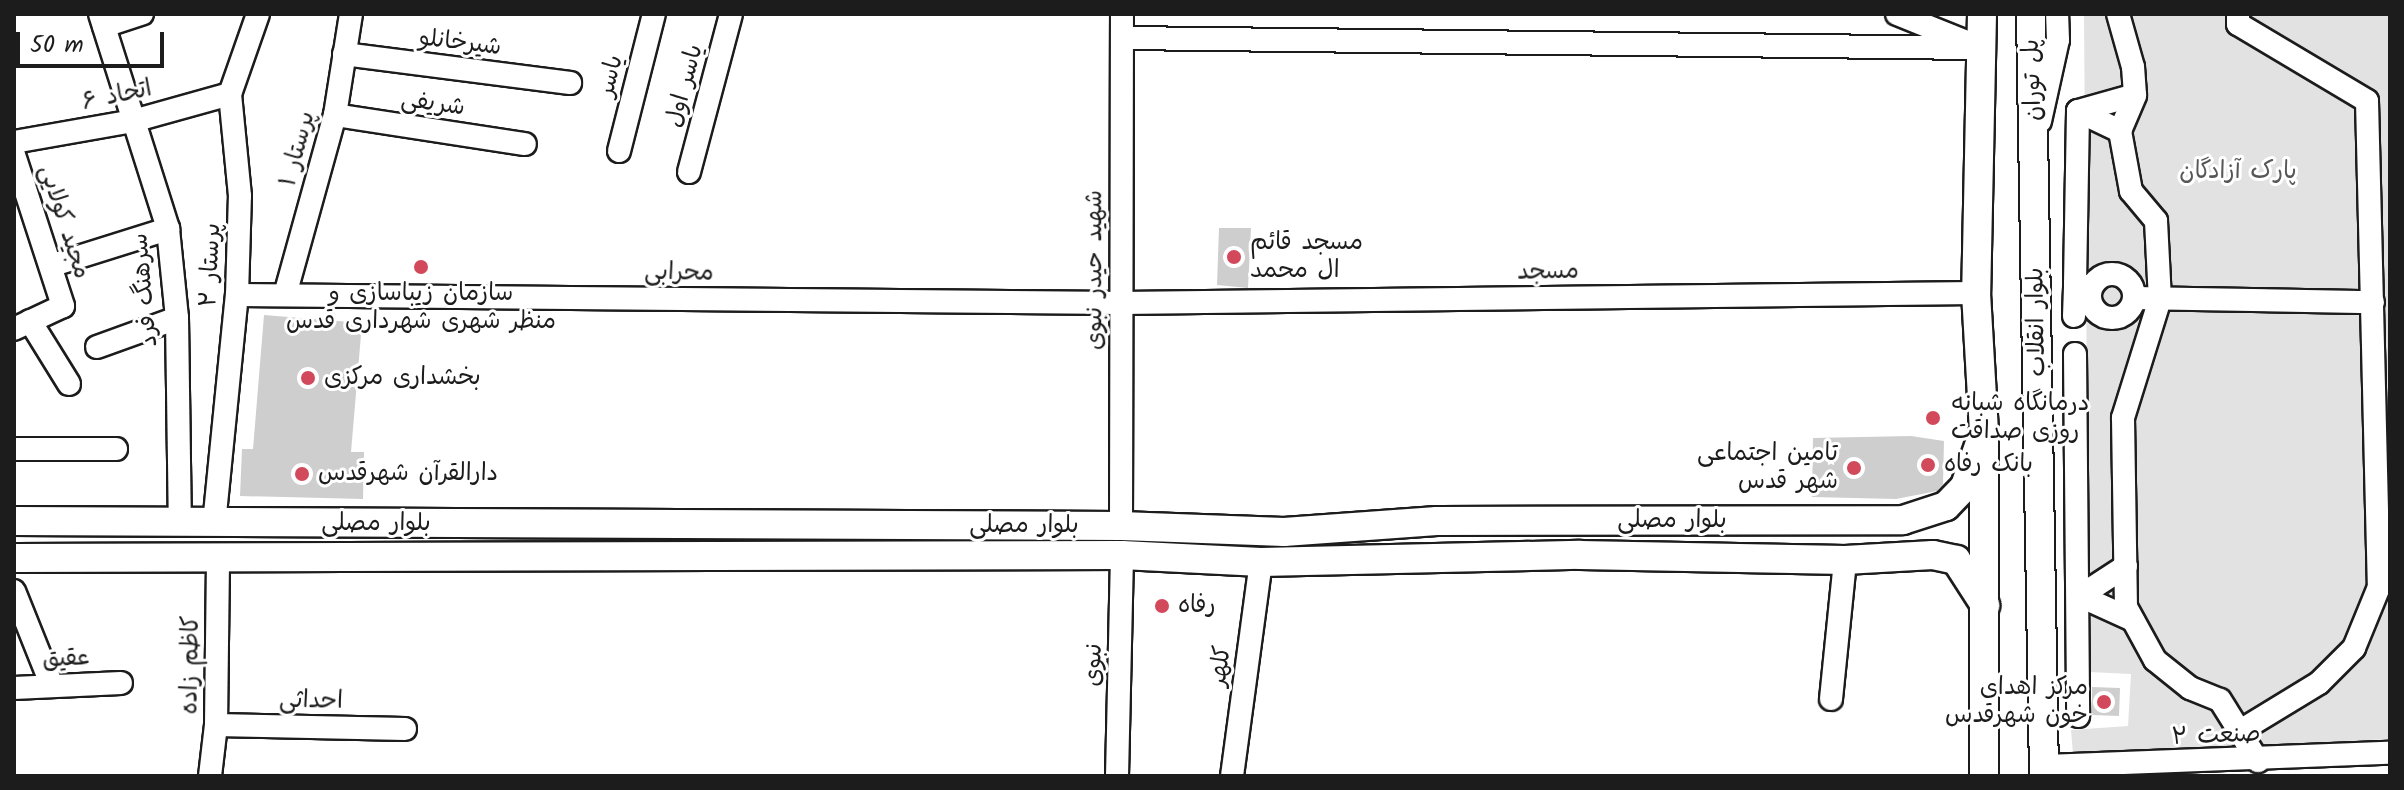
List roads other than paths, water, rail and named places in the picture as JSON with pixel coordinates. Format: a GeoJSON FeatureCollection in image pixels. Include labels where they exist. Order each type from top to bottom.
{"type":"FeatureCollection","features":[{"type":"Feature","properties":{"kind":"main road"},"geometry":{"type":"LineString","coordinates":[[1982,14],[1976,293],[1984,431],[1984,776]]}},
{"type":"Feature","properties":{"kind":"main road","name":"پل توران"},"geometry":{"type":"LineString","coordinates":[[2031,14],[2035,146]]}},
{"type":"Feature","properties":{"kind":"main road","name":"بلوار انقلاب"},"geometry":{"type":"LineString","coordinates":[[2035,146],[2044,771]]}},
{"type":"Feature","properties":{"kind":"main road","name":"بلوار مصلی"},"geometry":{"type":"LineString","coordinates":[[14,521],[1121,526],[1284,532],[1437,521],[1903,520],[1946,506],[1965,486],[1984,431]]}},
{"type":"Feature","properties":{"kind":"main road"},"geometry":{"type":"LineString","coordinates":[[214,524],[218,555]]}},
{"type":"Feature","properties":{"kind":"main road"},"geometry":{"type":"LineString","coordinates":[[1121,526],[1122,555]]}},
{"type":"Feature","properties":{"kind":"main road","name":"بلوار مصلی"},"geometry":{"type":"LineString","coordinates":[[14,558],[218,555],[780,559],[1122,555],[1261,562],[1580,555],[1845,560],[1933,555],[1956,560],[1985,605]]}},
{"type":"Feature","properties":{"kind":"street"},"geometry":{"type":"LineString","coordinates":[[102,20],[142,14]]}},
{"type":"Feature","properties":{"kind":"street","name":"پرستار ۲"},"geometry":{"type":"LineString","coordinates":[[214,524],[237,295],[240,196],[230,94],[258,14]]}},
{"type":"Feature","properties":{"kind":"street","name":"پرستار ۱"},"geometry":{"type":"LineString","coordinates":[[285,295],[335,115],[351,14]]}},
{"type":"Feature","properties":{"kind":"street","name":"یاسر"},"geometry":{"type":"LineString","coordinates":[[619,151],[654,14]]}},
{"type":"Feature","properties":{"kind":"street","name":"یاسر اول"},"geometry":{"type":"LineString","coordinates":[[689,172],[731,14]]}},
{"type":"Feature","properties":{"kind":"street","name":"شهید حیدر نبوی"},"geometry":{"type":"LineString","coordinates":[[1121,526],[1122,14]]}},
{"type":"Feature","properties":{"kind":"street"},"geometry":{"type":"LineString","coordinates":[[1897,14],[1981,48]]}},
{"type":"Feature","properties":{"kind":"street","name":"بلوار انقلاب"},"geometry":{"type":"LineString","coordinates":[[2035,146],[2058,40],[2057,14]]}},
{"type":"Feature","properties":{"kind":"street"},"geometry":{"type":"LineString","coordinates":[[2118,14],[2133,67],[2135,95],[2120,131],[2131,191],[2156,221],[2160,299],[2123,418],[2126,607],[2155,660],[2190,688],[2220,700],[2258,761]]}},
{"type":"Feature","properties":{"kind":"street"},"geometry":{"type":"LineString","coordinates":[[2238,14],[2238,24],[2367,101],[2379,587],[2354,648],[2319,683],[2240,731]]}},
{"type":"Feature","properties":{"kind":"street","name":"سرهنگ فرد"},"geometry":{"type":"LineString","coordinates":[[102,20],[168,229],[177,318],[180,522]]}},
{"type":"Feature","properties":{"kind":"street"},"geometry":{"type":"LineString","coordinates":[[1122,38],[1981,48]]}},
{"type":"Feature","properties":{"kind":"street","name":"شیرخانلو"},"geometry":{"type":"LineString","coordinates":[[344,54],[570,83]]}},
{"type":"Feature","properties":{"kind":"street","name":"اتحاد ۶"},"geometry":{"type":"LineString","coordinates":[[14,142],[133,121],[230,94]]}},
{"type":"Feature","properties":{"kind":"street"},"geometry":{"type":"LineString","coordinates":[[2078,111],[2135,95]]}},
{"type":"Feature","properties":{"kind":"street"},"geometry":{"type":"LineString","coordinates":[[2078,111],[2120,131]]}},
{"type":"Feature","properties":{"kind":"street"},"geometry":{"type":"LineString","coordinates":[[2074,316],[2084,285],[2107,275],[2121,276],[2131,285],[2134,298],[2123,316],[2108,319],[2091,305],[2084,285],[2078,111]]}},
{"type":"Feature","properties":{"kind":"street","name":"شریفی"},"geometry":{"type":"LineString","coordinates":[[335,115],[525,144]]}},
{"type":"Feature","properties":{"kind":"street","name":"مجید کولایی"},"geometry":{"type":"LineString","coordinates":[[14,155],[53,265],[63,306],[22,325]]}},
{"type":"Feature","properties":{"kind":"street"},"geometry":{"type":"LineString","coordinates":[[53,265],[168,229]]}},
{"type":"Feature","properties":{"kind":"street","name":"مسجد"},"geometry":{"type":"LineString","coordinates":[[1120,303],[1976,293]]}},
{"type":"Feature","properties":{"kind":"street","name":"محرابی"},"geometry":{"type":"LineString","coordinates":[[237,295],[1120,303]]}},
{"type":"Feature","properties":{"kind":"street"},"geometry":{"type":"LineString","coordinates":[[2134,298],[2373,302]]}},
{"type":"Feature","properties":{"kind":"street"},"geometry":{"type":"LineString","coordinates":[[97,347],[177,318]]}},
{"type":"Feature","properties":{"kind":"street"},"geometry":{"type":"LineString","coordinates":[[22,325],[69,384]]}},
{"type":"Feature","properties":{"kind":"street"},"geometry":{"type":"LineString","coordinates":[[2075,354],[2080,596],[2078,716]]}},
{"type":"Feature","properties":{"kind":"street"},"geometry":{"type":"LineString","coordinates":[[14,449],[116,449]]}},
{"type":"Feature","properties":{"kind":"street","name":"کاظم زاده"},"geometry":{"type":"LineString","coordinates":[[210,776],[216,725],[218,555]]}},
{"type":"Feature","properties":{"kind":"street","name":"نبوی"},"geometry":{"type":"LineString","coordinates":[[1117,776],[1122,555]]}},
{"type":"Feature","properties":{"kind":"street"},"geometry":{"type":"LineString","coordinates":[[1831,699],[1845,560]]}},
{"type":"Feature","properties":{"kind":"street","name":"کلهر"},"geometry":{"type":"LineString","coordinates":[[1232,776],[1261,562]]}},
{"type":"Feature","properties":{"kind":"street"},"geometry":{"type":"LineString","coordinates":[[2080,596],[2126,566]]}},
{"type":"Feature","properties":{"kind":"street"},"geometry":{"type":"LineString","coordinates":[[14,591],[52,686]]}},
{"type":"Feature","properties":{"kind":"street"},"geometry":{"type":"LineString","coordinates":[[2080,596],[2133,620]]}},
{"type":"Feature","properties":{"kind":"street","name":"عقیق"},"geometry":{"type":"LineString","coordinates":[[14,688],[121,683]]}},
{"type":"Feature","properties":{"kind":"street","name":"احداثی"},"geometry":{"type":"LineString","coordinates":[[216,725],[405,729]]}},
{"type":"Feature","properties":{"kind":"street","name":"صنعت ۲"},"geometry":{"type":"LineString","coordinates":[[2044,771],[2390,753]]}},
{"type":"Feature","properties":{"kind":"place","name":"مسجد قائم ال محمد"},"geometry":{"type":"Point","coordinates":[1234,257]}},
{"type":"Feature","properties":{"kind":"place","name":"سازمان زیباسازی و منظر شهری شهرداری قدس"},"geometry":{"type":"Point","coordinates":[421,267]}},
{"type":"Feature","properties":{"kind":"place","name":"بخشداری مرکزی"},"geometry":{"type":"Point","coordinates":[308,378]}},
{"type":"Feature","properties":{"kind":"place","name":"درمانگاه شبانه روزی صداقت"},"geometry":{"type":"Point","coordinates":[1933,418]}},
{"type":"Feature","properties":{"kind":"place","name":"بانک رفاه"},"geometry":{"type":"Point","coordinates":[1928,465]}},
{"type":"Feature","properties":{"kind":"place","name":"تامین اجتماعی شهر قدس"},"geometry":{"type":"Point","coordinates":[1854,468]}},
{"type":"Feature","properties":{"kind":"place","name":"دارالقرآن شهرقدس"},"geometry":{"type":"Point","coordinates":[302,474]}},
{"type":"Feature","properties":{"kind":"place","name":"رفاه"},"geometry":{"type":"Point","coordinates":[1162,606]}},
{"type":"Feature","properties":{"kind":"place","name":"مرکز اهدای خون شهرقدس"},"geometry":{"type":"Point","coordinates":[2104,702]}},
{"type":"Feature","properties":{"kind":"park label","name":"پارک آزادگان"},"geometry":{"type":"Point","coordinates":[2238,172]}}]}
